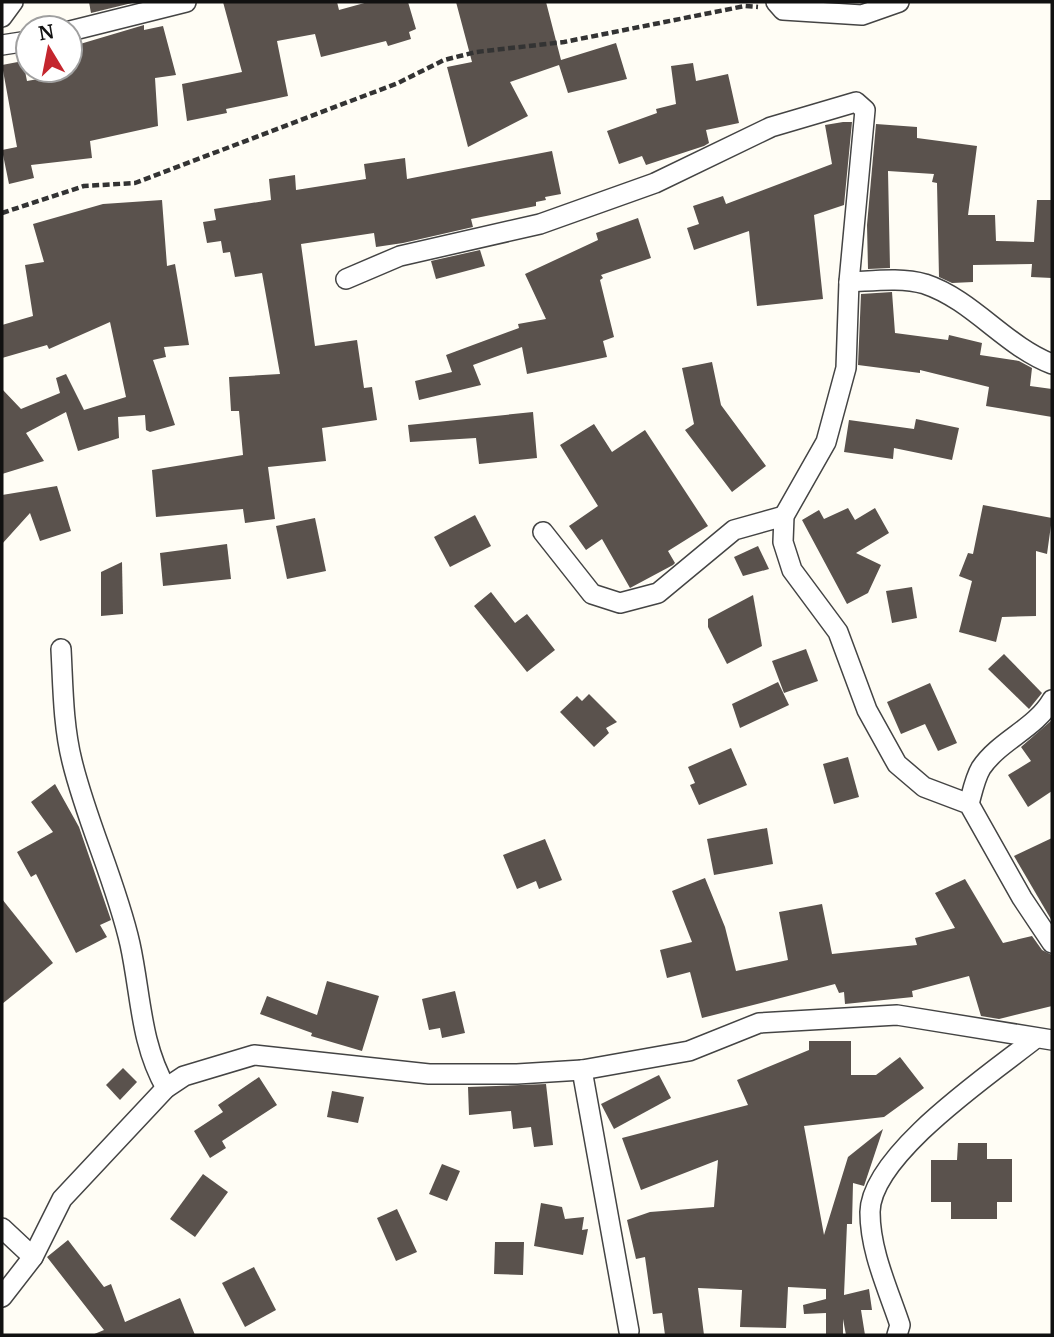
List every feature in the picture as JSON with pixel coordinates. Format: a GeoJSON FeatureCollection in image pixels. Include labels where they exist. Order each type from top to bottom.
{"type":"FeatureCollection","features":[{"type":"Feature","properties":{"kind":"street"},"geometry":{"type":"LineString","coordinates":[[2,17],[13,2]]}},
{"type":"Feature","properties":{"kind":"street"},"geometry":{"type":"LineString","coordinates":[[84,28],[186,2]]}},
{"type":"Feature","properties":{"kind":"street"},"geometry":{"type":"LineString","coordinates":[[780,6],[862,15],[899,2]]}},
{"type":"Feature","properties":{"kind":"street"},"geometry":{"type":"LineString","coordinates":[[346,279],[400,256],[551,220],[655,183],[771,127],[856,102],[865,110],[849,282],[846,368],[826,442],[784,516],[783,542],[792,570],[838,632],[867,710],[897,764],[924,787],[969,804],[1022,898],[1052,943]]}},
{"type":"Feature","properties":{"kind":"street"},"geometry":{"type":"LineString","coordinates":[[849,282],[900,280],[922,283],[950,294],[992,329],[1052,364]]}},
{"type":"Feature","properties":{"kind":"street"},"geometry":{"type":"LineString","coordinates":[[544,532],[592,594],[620,603],[658,593],[734,530],[784,516]]}},
{"type":"Feature","properties":{"kind":"street"},"geometry":{"type":"LineString","coordinates":[[61,649],[64,712],[72,760],[130,943],[138,1002],[153,1065],[166,1088]]}},
{"type":"Feature","properties":{"kind":"street"},"geometry":{"type":"LineString","coordinates":[[969,804],[980,770],[998,749],[1042,715],[1052,700]]}},
{"type":"Feature","properties":{"kind":"street"},"geometry":{"type":"LineString","coordinates":[[2,1297],[33,1256],[62,1199],[166,1088],[184,1076],[254,1055],[429,1073],[517,1074],[582,1070],[689,1051],[759,1023],[897,1016],[1044,1039]]}},
{"type":"Feature","properties":{"kind":"street"},"geometry":{"type":"LineString","coordinates":[[897,1335],[900,1325],[872,1243],[870,1209],[887,1168],[922,1128],[1044,1039]]}},
{"type":"Feature","properties":{"kind":"street"},"geometry":{"type":"LineString","coordinates":[[582,1070],[629,1331]]}},
{"type":"Feature","properties":{"kind":"street"},"geometry":{"type":"LineString","coordinates":[[2,1228],[33,1256]]}},
{"type":"Feature","properties":{"kind":"path"},"geometry":{"type":"LineString","coordinates":[[2,213],[84,186],[135,183],[398,83],[444,60],[476,52],[564,42],[745,6],[780,6]]}},
{"type":"Feature","properties":{"kind":"building"},"geometry":{"type":"Polygon","coordinates":[[[89,2],[136,2],[91,13],[89,2]]]}},
{"type":"Feature","properties":{"kind":"building"},"geometry":{"type":"Polygon","coordinates":[[[223,2],[337,2],[339,10],[368,2],[408,2],[416,29],[409,32],[411,39],[388,46],[386,41],[321,57],[315,34],[277,41],[288,96],[226,109],[227,113],[187,121],[182,84],[242,72],[223,2]]]}},
{"type":"Feature","properties":{"kind":"building"},"geometry":{"type":"Polygon","coordinates":[[[456,2],[546,2],[561,60],[616,43],[627,79],[568,93],[559,65],[510,82],[528,116],[468,147],[447,67],[472,62],[456,2]]]}},
{"type":"Feature","properties":{"kind":"building"},"geometry":{"type":"Polygon","coordinates":[[[144,25],[144,30],[163,26],[176,75],[155,78],[158,126],[90,141],[92,158],[31,165],[34,178],[9,184],[2,150],[17,147],[2,65],[14,63],[14,84],[84,84],[84,43],[144,25]]]}},
{"type":"Feature","properties":{"kind":"building"},"geometry":{"type":"Polygon","coordinates":[[[693,63],[696,81],[728,74],[739,123],[706,130],[709,143],[704,146],[646,165],[642,156],[619,164],[607,131],[657,113],[656,109],[676,104],[671,66],[693,63]]]}},
{"type":"Feature","properties":{"kind":"building"},"geometry":{"type":"Polygon","coordinates":[[[852,122],[844,205],[814,215],[823,299],[757,306],[749,231],[694,250],[687,228],[699,224],[693,206],[723,196],[726,204],[832,164],[825,125],[852,122]]]}},
{"type":"Feature","properties":{"kind":"building"},"geometry":{"type":"Polygon","coordinates":[[[876,124],[917,127],[917,138],[977,146],[968,215],[995,215],[996,241],[1034,242],[1037,200],[1052,200],[1052,278],[1031,277],[1032,264],[973,265],[973,282],[952,283],[939,277],[937,183],[932,182],[934,174],[888,171],[890,268],[868,269],[867,225],[876,124]]]}},
{"type":"Feature","properties":{"kind":"building"},"geometry":{"type":"Polygon","coordinates":[[[552,151],[561,194],[545,197],[546,200],[536,202],[536,206],[471,219],[473,227],[403,243],[376,247],[374,233],[301,244],[315,346],[357,340],[364,388],[372,387],[377,420],[322,428],[326,461],[268,467],[275,519],[245,523],[243,509],[156,517],[152,470],[243,455],[239,411],[231,411],[229,377],[280,374],[262,273],[235,277],[230,252],[223,253],[221,241],[207,243],[203,222],[216,220],[214,209],[271,200],[269,179],[295,175],[296,190],[366,179],[364,164],[405,158],[407,179],[552,151]]]}},
{"type":"Feature","properties":{"kind":"building"},"geometry":{"type":"Polygon","coordinates":[[[162,200],[167,266],[175,264],[189,345],[164,347],[166,357],[153,360],[175,425],[150,432],[146,430],[145,415],[118,417],[119,438],[78,451],[66,412],[26,433],[44,461],[2,474],[2,389],[21,409],[60,393],[56,378],[66,374],[84,410],[126,397],[110,322],[49,349],[47,345],[2,358],[2,325],[33,316],[25,265],[44,262],[33,224],[103,204],[162,200]]]}},
{"type":"Feature","properties":{"kind":"building"},"geometry":{"type":"Polygon","coordinates":[[[638,218],[651,258],[601,275],[614,337],[603,341],[607,357],[527,374],[522,347],[473,365],[481,385],[419,400],[415,381],[452,372],[446,355],[519,328],[518,324],[546,319],[525,274],[598,240],[596,233],[638,218]]]}},
{"type":"Feature","properties":{"kind":"building"},"geometry":{"type":"Polygon","coordinates":[[[480,250],[485,266],[436,279],[431,261],[480,250]]]}},
{"type":"Feature","properties":{"kind":"building"},"geometry":{"type":"Polygon","coordinates":[[[892,292],[895,333],[948,340],[949,335],[982,343],[980,355],[1019,361],[1032,368],[1030,386],[1052,389],[1052,417],[986,406],[989,387],[920,370],[920,373],[858,365],[861,294],[892,292]]]}},
{"type":"Feature","properties":{"kind":"building"},"geometry":{"type":"Polygon","coordinates":[[[712,362],[721,405],[766,466],[732,492],[685,430],[694,424],[682,368],[712,362]]]}},
{"type":"Feature","properties":{"kind":"building"},"geometry":{"type":"Polygon","coordinates":[[[533,412],[537,458],[479,464],[476,438],[410,442],[408,425],[533,412]]]}},
{"type":"Feature","properties":{"kind":"building"},"geometry":{"type":"Polygon","coordinates":[[[916,419],[959,428],[952,460],[894,448],[893,459],[844,452],[849,420],[914,429],[916,419]]]}},
{"type":"Feature","properties":{"kind":"building"},"geometry":{"type":"Polygon","coordinates":[[[594,424],[612,452],[645,430],[708,526],[668,551],[675,563],[673,565],[630,588],[602,539],[586,550],[569,526],[598,506],[560,445],[594,424]]]}},
{"type":"Feature","properties":{"kind":"building"},"geometry":{"type":"Polygon","coordinates":[[[57,486],[71,531],[40,541],[30,513],[2,544],[2,495],[57,486]]]}},
{"type":"Feature","properties":{"kind":"building"},"geometry":{"type":"Polygon","coordinates":[[[983,505],[1052,518],[1047,554],[1036,551],[1036,616],[1002,617],[996,642],[959,632],[972,581],[959,576],[968,553],[973,554],[983,505]]]}},
{"type":"Feature","properties":{"kind":"building"},"geometry":{"type":"Polygon","coordinates":[[[848,508],[855,520],[875,508],[889,533],[856,553],[881,565],[868,593],[847,604],[802,520],[819,510],[824,519],[848,508]]]}},
{"type":"Feature","properties":{"kind":"building"},"geometry":{"type":"Polygon","coordinates":[[[475,515],[491,546],[450,567],[434,537],[475,515]]]}},
{"type":"Feature","properties":{"kind":"building"},"geometry":{"type":"Polygon","coordinates":[[[315,518],[326,571],[287,579],[276,526],[315,518]]]}},
{"type":"Feature","properties":{"kind":"building"},"geometry":{"type":"Polygon","coordinates":[[[227,544],[231,579],[163,586],[160,553],[227,544]]]}},
{"type":"Feature","properties":{"kind":"building"},"geometry":{"type":"Polygon","coordinates":[[[758,546],[769,569],[743,576],[734,557],[758,546]]]}},
{"type":"Feature","properties":{"kind":"building"},"geometry":{"type":"Polygon","coordinates":[[[122,562],[123,614],[101,616],[101,572],[122,562]]]}},
{"type":"Feature","properties":{"kind":"building"},"geometry":{"type":"Polygon","coordinates":[[[912,587],[917,618],[892,623],[886,591],[912,587]]]}},
{"type":"Feature","properties":{"kind":"building"},"geometry":{"type":"Polygon","coordinates":[[[491,592],[515,623],[527,614],[555,650],[527,672],[474,606],[491,592]]]}},
{"type":"Feature","properties":{"kind":"building"},"geometry":{"type":"Polygon","coordinates":[[[753,595],[762,646],[727,664],[708,627],[708,619],[753,595]]]}},
{"type":"Feature","properties":{"kind":"building"},"geometry":{"type":"Polygon","coordinates":[[[806,649],[818,681],[784,693],[772,661],[806,649]]]}},
{"type":"Feature","properties":{"kind":"building"},"geometry":{"type":"Polygon","coordinates":[[[1004,654],[1042,693],[1029,709],[988,669],[1004,654]]]}},
{"type":"Feature","properties":{"kind":"building"},"geometry":{"type":"Polygon","coordinates":[[[778,682],[789,705],[740,728],[732,704],[778,682]]]}},
{"type":"Feature","properties":{"kind":"building"},"geometry":{"type":"Polygon","coordinates":[[[930,683],[957,743],[938,751],[925,724],[901,734],[887,702],[930,683]]]}},
{"type":"Feature","properties":{"kind":"building"},"geometry":{"type":"Polygon","coordinates":[[[589,694],[617,722],[606,728],[609,733],[594,747],[560,712],[577,696],[582,701],[589,694]]]}},
{"type":"Feature","properties":{"kind":"building"},"geometry":{"type":"Polygon","coordinates":[[[1052,720],[1052,791],[1028,807],[1008,775],[1031,761],[1021,747],[1052,720]]]}},
{"type":"Feature","properties":{"kind":"building"},"geometry":{"type":"Polygon","coordinates":[[[731,748],[747,785],[699,805],[690,785],[695,783],[688,767],[731,748]]]}},
{"type":"Feature","properties":{"kind":"building"},"geometry":{"type":"Polygon","coordinates":[[[848,757],[859,797],[834,804],[823,764],[848,757]]]}},
{"type":"Feature","properties":{"kind":"building"},"geometry":{"type":"Polygon","coordinates":[[[55,784],[79,827],[111,920],[100,925],[107,937],[76,953],[36,874],[31,877],[17,852],[53,832],[31,802],[55,784]]]}},
{"type":"Feature","properties":{"kind":"building"},"geometry":{"type":"Polygon","coordinates":[[[767,828],[773,864],[714,875],[707,839],[767,828]]]}},
{"type":"Feature","properties":{"kind":"building"},"geometry":{"type":"Polygon","coordinates":[[[1052,838],[1052,921],[1014,856],[1052,838]]]}},
{"type":"Feature","properties":{"kind":"building"},"geometry":{"type":"Polygon","coordinates":[[[545,839],[562,880],[539,889],[536,881],[517,889],[503,855],[545,839]]]}},
{"type":"Feature","properties":{"kind":"building"},"geometry":{"type":"Polygon","coordinates":[[[705,878],[725,927],[736,971],[788,960],[779,912],[822,904],[832,954],[917,945],[915,938],[955,928],[935,893],[965,879],[1003,943],[1032,936],[1042,950],[1052,955],[1052,1006],[999,1019],[981,1016],[969,976],[912,991],[913,997],[845,1004],[844,992],[839,993],[835,984],[702,1018],[690,972],[667,978],[660,950],[692,942],[672,891],[705,878]]]}},
{"type":"Feature","properties":{"kind":"building"},"geometry":{"type":"Polygon","coordinates":[[[2,899],[53,963],[2,1004],[2,899]]]}},
{"type":"Feature","properties":{"kind":"building"},"geometry":{"type":"Polygon","coordinates":[[[327,981],[379,996],[362,1051],[311,1036],[312,1033],[260,1014],[267,996],[317,1015],[327,981]]]}},
{"type":"Feature","properties":{"kind":"building"},"geometry":{"type":"Polygon","coordinates":[[[455,991],[465,1033],[442,1038],[440,1028],[429,1030],[422,999],[455,991]]]}},
{"type":"Feature","properties":{"kind":"building"},"geometry":{"type":"Polygon","coordinates":[[[809,1041],[851,1041],[851,1075],[876,1075],[900,1057],[924,1088],[884,1117],[804,1126],[824,1235],[848,1157],[883,1129],[864,1186],[853,1183],[852,1224],[847,1224],[844,1295],[869,1289],[872,1310],[861,1310],[865,1335],[846,1335],[843,1319],[843,1335],[826,1335],[826,1313],[804,1314],[803,1305],[826,1299],[826,1289],[788,1287],[786,1328],[740,1327],[742,1290],[698,1288],[704,1335],[665,1335],[662,1313],[653,1314],[645,1257],[636,1259],[627,1220],[650,1212],[714,1207],[718,1160],[641,1190],[622,1138],[748,1105],[737,1080],[809,1050],[809,1041]]]}},
{"type":"Feature","properties":{"kind":"building"},"geometry":{"type":"Polygon","coordinates":[[[123,1068],[137,1082],[120,1100],[106,1085],[123,1068]]]}},
{"type":"Feature","properties":{"kind":"building"},"geometry":{"type":"Polygon","coordinates":[[[659,1075],[671,1098],[614,1129],[601,1104],[659,1075]]]}},
{"type":"Feature","properties":{"kind":"building"},"geometry":{"type":"Polygon","coordinates":[[[259,1077],[277,1105],[222,1141],[226,1148],[210,1158],[194,1131],[223,1112],[218,1105],[259,1077]]]}},
{"type":"Feature","properties":{"kind":"building"},"geometry":{"type":"Polygon","coordinates":[[[546,1084],[553,1145],[534,1147],[531,1127],[513,1129],[511,1111],[469,1115],[468,1087],[546,1084]]]}},
{"type":"Feature","properties":{"kind":"building"},"geometry":{"type":"Polygon","coordinates":[[[332,1091],[364,1097],[358,1123],[327,1117],[332,1091]]]}},
{"type":"Feature","properties":{"kind":"building"},"geometry":{"type":"Polygon","coordinates":[[[958,1143],[987,1143],[987,1159],[1012,1159],[1012,1202],[997,1202],[997,1219],[951,1219],[951,1202],[931,1202],[931,1160],[957,1160],[958,1143]]]}},
{"type":"Feature","properties":{"kind":"building"},"geometry":{"type":"Polygon","coordinates":[[[442,1164],[460,1171],[447,1201],[429,1194],[442,1164]]]}},
{"type":"Feature","properties":{"kind":"building"},"geometry":{"type":"Polygon","coordinates":[[[203,1174],[228,1192],[195,1237],[170,1219],[203,1174]]]}},
{"type":"Feature","properties":{"kind":"building"},"geometry":{"type":"Polygon","coordinates":[[[541,1203],[562,1207],[565,1219],[584,1217],[582,1230],[588,1229],[583,1255],[534,1246],[541,1203]]]}},
{"type":"Feature","properties":{"kind":"building"},"geometry":{"type":"Polygon","coordinates":[[[397,1209],[417,1252],[396,1261],[377,1218],[397,1209]]]}},
{"type":"Feature","properties":{"kind":"building"},"geometry":{"type":"Polygon","coordinates":[[[68,1240],[104,1287],[111,1284],[125,1322],[180,1298],[195,1335],[92,1335],[104,1330],[47,1257],[68,1240]]]}},
{"type":"Feature","properties":{"kind":"building"},"geometry":{"type":"Polygon","coordinates":[[[495,1242],[524,1242],[523,1275],[494,1274],[495,1242]]]}},
{"type":"Feature","properties":{"kind":"building"},"geometry":{"type":"Polygon","coordinates":[[[254,1267],[276,1310],[245,1327],[222,1283],[254,1267]]]}}]}
